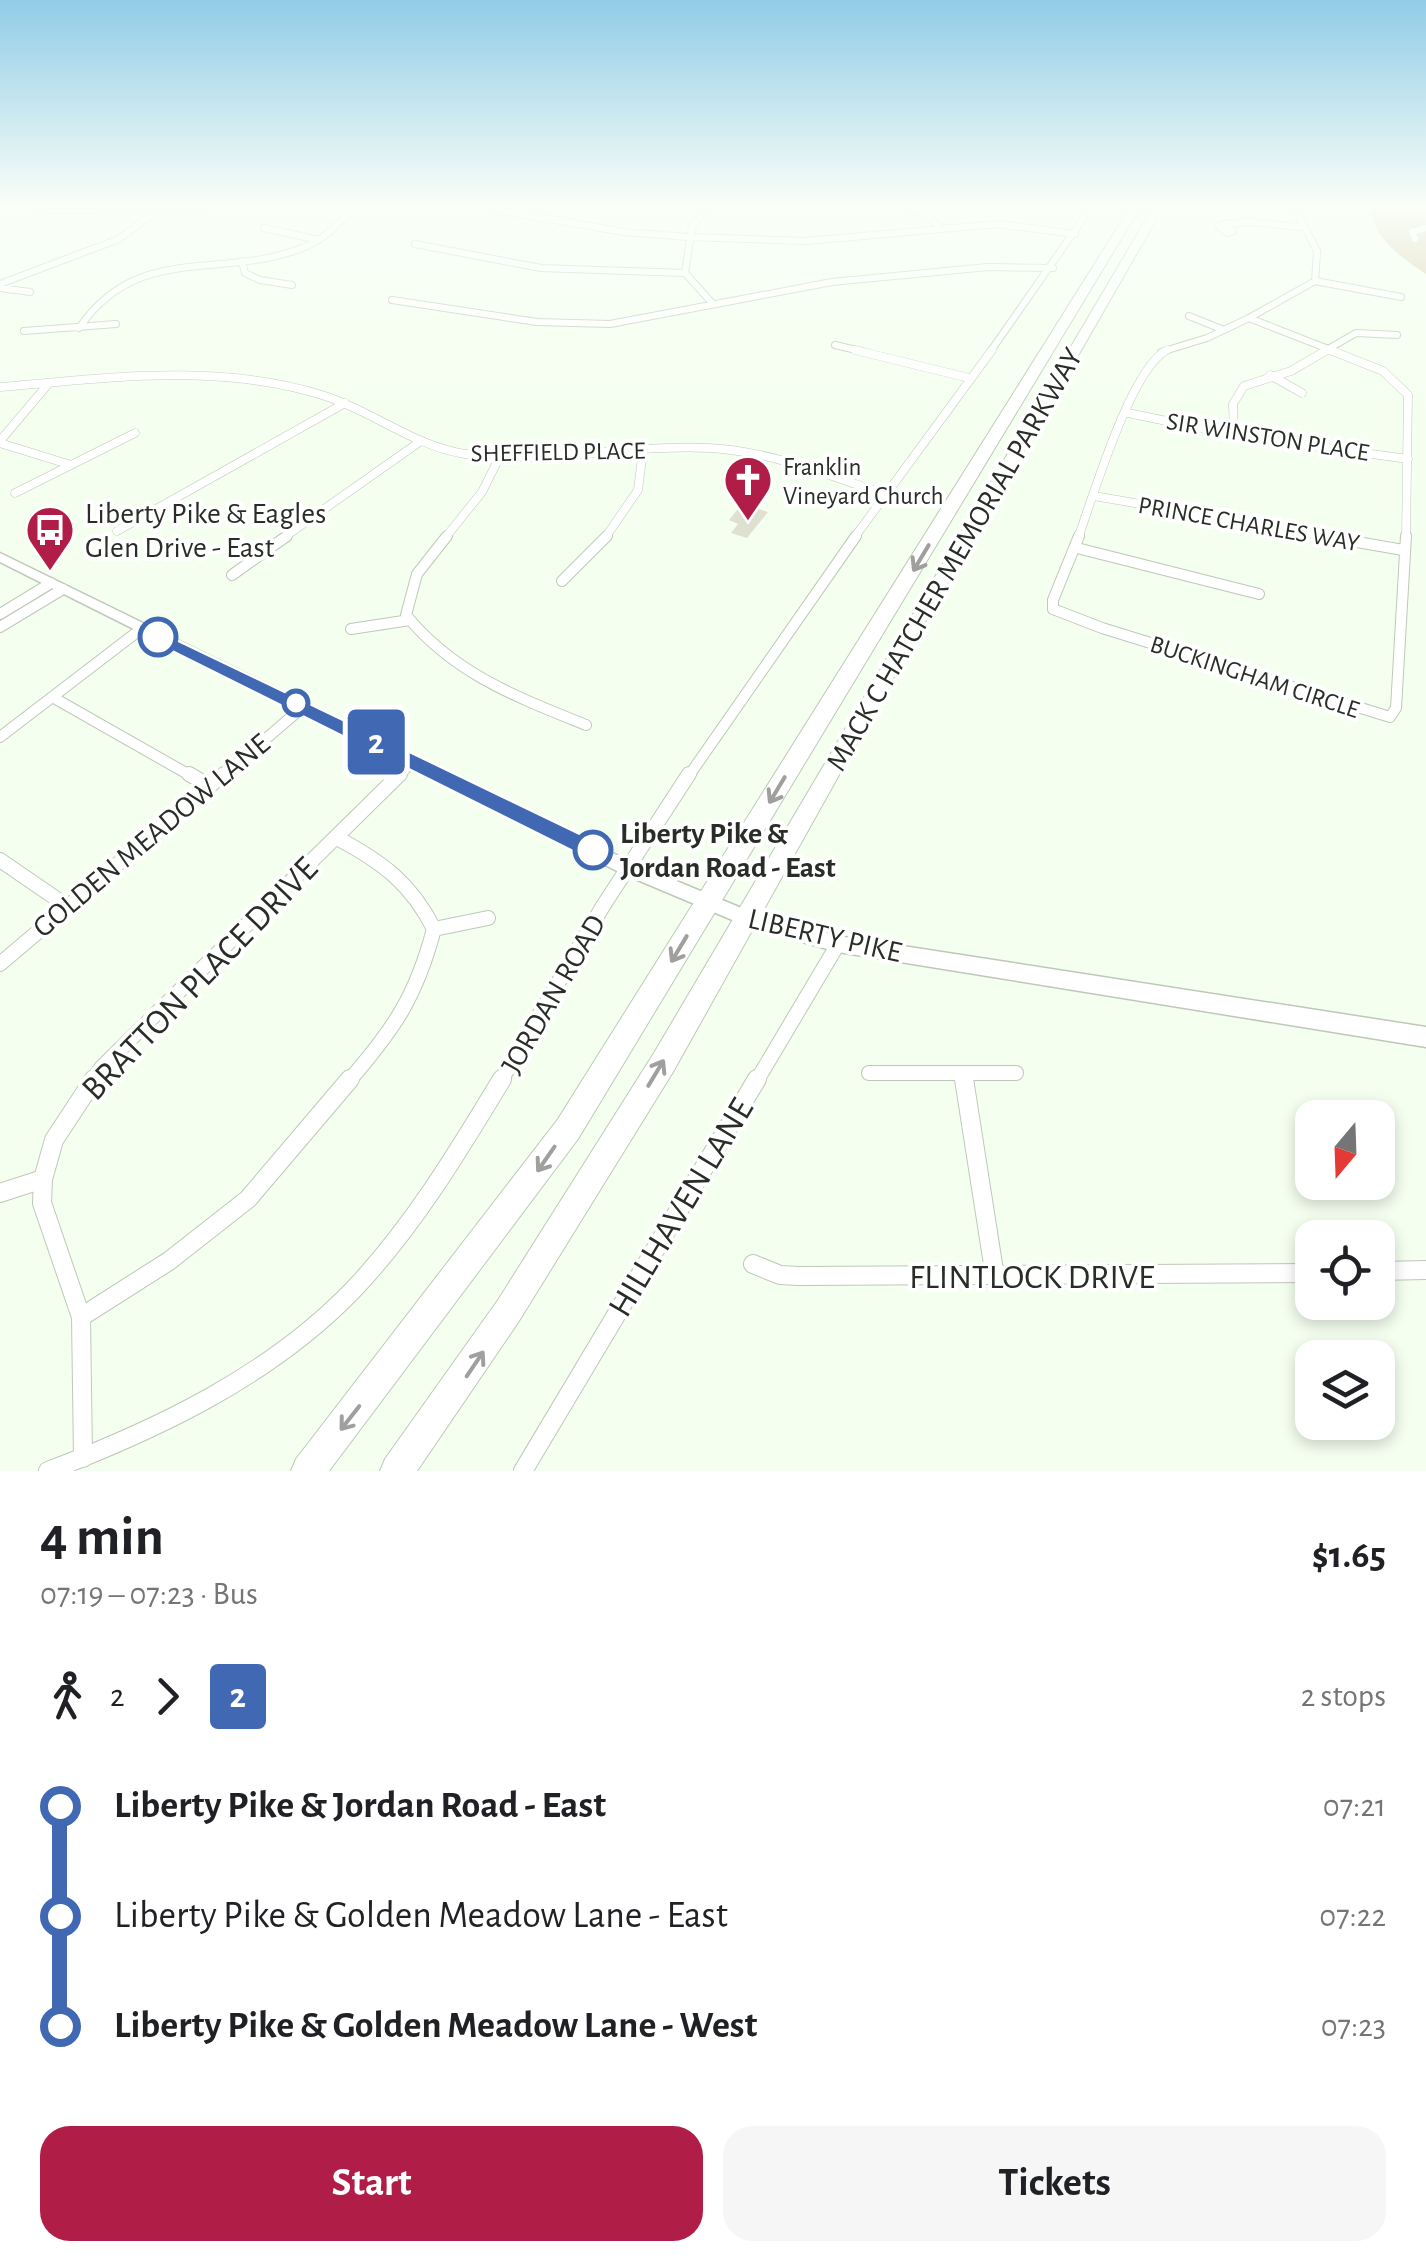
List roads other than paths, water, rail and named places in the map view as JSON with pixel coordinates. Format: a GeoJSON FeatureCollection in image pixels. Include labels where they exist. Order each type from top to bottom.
{"type":"FeatureCollection","features":[{"type":"Feature","properties":{"kind":"highway","name":"MACK C HATCHER MEMORIAL PARKWAY"},"geometry":{"type":"LineString","coordinates":[[308,1471],[558,1142],[1094,275]]}},
{"type":"Feature","properties":{"kind":"highway","name":"MACK C HATCHER MEMORIAL PARKWAY"},"geometry":{"type":"LineString","coordinates":[[398,1471],[546,1259],[749,919],[1120,275]]}},
{"type":"Feature","properties":{"kind":"street"},"geometry":{"type":"LineString","coordinates":[[0,286],[28,275]]}},
{"type":"Feature","properties":{"kind":"street"},"geometry":{"type":"LineString","coordinates":[[80,328],[97,302],[134,282],[158,275]]}},
{"type":"Feature","properties":{"kind":"street"},"geometry":{"type":"LineString","coordinates":[[248,275],[292,285]]}},
{"type":"Feature","properties":{"kind":"street"},"geometry":{"type":"LineString","coordinates":[[686,275],[713,304]]}},
{"type":"Feature","properties":{"kind":"street"},"geometry":{"type":"LineString","coordinates":[[392,300],[537,322],[610,324],[832,282],[908,275]]}},
{"type":"Feature","properties":{"kind":"street","name":"JORDAN ROAD"},"geometry":{"type":"LineString","coordinates":[[48,1471],[221,1391],[344,1299],[392,1246],[464,1143],[628,868],[885,494],[1049,275]]}},
{"type":"Feature","properties":{"kind":"street"},"geometry":{"type":"LineString","coordinates":[[1317,275],[1316,281],[1402,297]]}},
{"type":"Feature","properties":{"kind":"street","name":"BUCKINGHAM CIRCLE"},"geometry":{"type":"LineString","coordinates":[[1247,317],[1383,371],[1408,396],[1396,708],[1390,717],[1156,645],[1054,609],[1053,600],[1151,360],[1163,351],[1224,330],[1247,317],[1300,294],[1316,281]]}},
{"type":"Feature","properties":{"kind":"street"},"geometry":{"type":"LineString","coordinates":[[0,286],[30,292]]}},
{"type":"Feature","properties":{"kind":"street"},"geometry":{"type":"LineString","coordinates":[[1189,316],[1224,330]]}},
{"type":"Feature","properties":{"kind":"street"},"geometry":{"type":"LineString","coordinates":[[24,331],[116,324]]}},
{"type":"Feature","properties":{"kind":"street"},"geometry":{"type":"LineString","coordinates":[[1234,435],[1233,404],[1244,386],[1291,370],[1356,333],[1397,335]]}},
{"type":"Feature","properties":{"kind":"street"},"geometry":{"type":"LineString","coordinates":[[835,345],[969,378]]}},
{"type":"Feature","properties":{"kind":"street","name":"SHEFFIELD PLACE"},"geometry":{"type":"LineString","coordinates":[[0,387],[159,375],[230,376],[290,386],[345,402],[418,444],[456,452],[500,456],[729,450],[820,471],[885,494]]}},
{"type":"Feature","properties":{"kind":"street"},"geometry":{"type":"LineString","coordinates":[[1270,375],[1302,393]]}},
{"type":"Feature","properties":{"kind":"street"},"geometry":{"type":"LineString","coordinates":[[48,382],[0,442],[71,465]]}},
{"type":"Feature","properties":{"kind":"street"},"geometry":{"type":"LineString","coordinates":[[116,531],[345,402]]}},
{"type":"Feature","properties":{"kind":"street","name":"SIR WINSTON PLACE"},"geometry":{"type":"LineString","coordinates":[[1128,412],[1234,435],[1408,459]]}},
{"type":"Feature","properties":{"kind":"street"},"geometry":{"type":"LineString","coordinates":[[15,494],[135,433]]}},
{"type":"Feature","properties":{"kind":"street"},"geometry":{"type":"LineString","coordinates":[[232,575],[418,444]]}},
{"type":"Feature","properties":{"kind":"street"},"geometry":{"type":"LineString","coordinates":[[562,581],[640,496],[645,469],[643,450]]}},
{"type":"Feature","properties":{"kind":"street"},"geometry":{"type":"LineString","coordinates":[[500,456],[482,492],[417,574],[406,615],[424,641],[453,666],[586,725]]}},
{"type":"Feature","properties":{"kind":"street","name":"PRINCE CHARLES WAY"},"geometry":{"type":"LineString","coordinates":[[1094,496],[1403,550]]}},
{"type":"Feature","properties":{"kind":"street"},"geometry":{"type":"LineString","coordinates":[[1077,548],[1260,594]]}},
{"type":"Feature","properties":{"kind":"street","name":"LIBERTY PIKE"},"geometry":{"type":"LineString","coordinates":[[0,557],[628,868],[749,919],[838,944],[1426,1037]]}},
{"type":"Feature","properties":{"kind":"street"},"geometry":{"type":"LineString","coordinates":[[0,614],[57,586]]}},
{"type":"Feature","properties":{"kind":"street"},"geometry":{"type":"LineString","coordinates":[[0,627],[57,586]]}},
{"type":"Feature","properties":{"kind":"street"},"geometry":{"type":"LineString","coordinates":[[350,630],[410,620]]}},
{"type":"Feature","properties":{"kind":"street"},"geometry":{"type":"LineString","coordinates":[[0,736],[141,629]]}},
{"type":"Feature","properties":{"kind":"street"},"geometry":{"type":"LineString","coordinates":[[54,698],[208,785]]}},
{"type":"Feature","properties":{"kind":"street","name":"GOLDEN MEADOW LANE"},"geometry":{"type":"LineString","coordinates":[[0,964],[302,706]]}},
{"type":"Feature","properties":{"kind":"street","name":"BRATTON PLACE DRIVE"},"geometry":{"type":"LineString","coordinates":[[83,1458],[82,1317],[42,1203],[43,1179],[54,1140],[102,1068],[414,760]]}},
{"type":"Feature","properties":{"kind":"street"},"geometry":{"type":"LineString","coordinates":[[82,1317],[169,1261],[248,1198],[383,1041],[420,981],[434,929],[407,880],[337,838]]}},
{"type":"Feature","properties":{"kind":"street"},"geometry":{"type":"LineString","coordinates":[[0,860],[67,906]]}},
{"type":"Feature","properties":{"kind":"street"},"geometry":{"type":"LineString","coordinates":[[434,929],[488,918]]}},
{"type":"Feature","properties":{"kind":"street","name":"HILLHAVEN LANE"},"geometry":{"type":"LineString","coordinates":[[523,1471],[838,944]]}},
{"type":"Feature","properties":{"kind":"street"},"geometry":{"type":"LineString","coordinates":[[869,1072],[1016,1073]]}},
{"type":"Feature","properties":{"kind":"street"},"geometry":{"type":"LineString","coordinates":[[963,1073],[995,1277]]}},
{"type":"Feature","properties":{"kind":"street"},"geometry":{"type":"LineString","coordinates":[[0,1193],[43,1179]]}},
{"type":"Feature","properties":{"kind":"street","name":"FLINTLOCK DRIVE"},"geometry":{"type":"LineString","coordinates":[[753,1264],[780,1275],[995,1277],[1295,1272]]}},
{"type":"Feature","properties":{"kind":"street"},"geometry":{"type":"LineString","coordinates":[[1395,1271],[1426,1270]]}},
{"type":"Feature","properties":{"kind":"place","name":"Franklin Vineyard Church"},"geometry":{"type":"Point","coordinates":[748,522]}},
{"type":"Feature","properties":{"kind":"place","name":"Liberty Pike & Eagles Glen Drive - East"},"geometry":{"type":"Point","coordinates":[50,572]}},
{"type":"Feature","properties":{"kind":"place","name":"Liberty Pike & Jordan Road - East"},"geometry":{"type":"Point","coordinates":[593,850]}}]}
